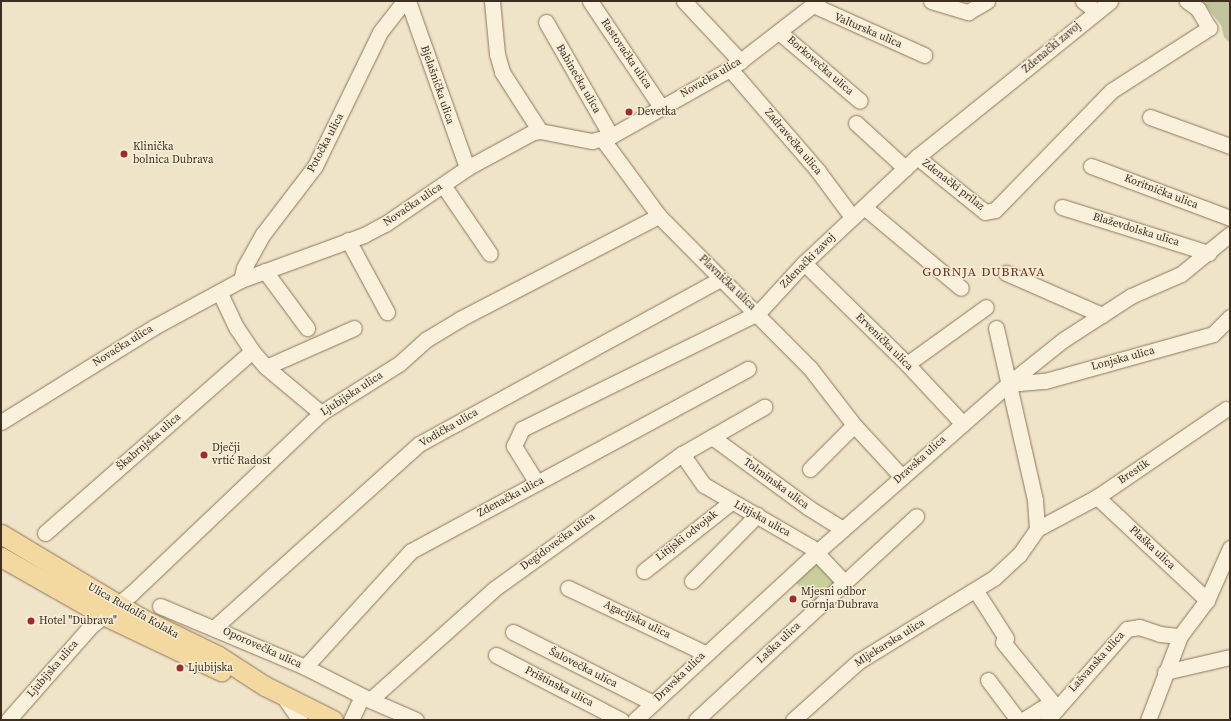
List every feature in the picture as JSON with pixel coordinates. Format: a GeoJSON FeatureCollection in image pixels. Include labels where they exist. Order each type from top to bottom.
{"type":"FeatureCollection","features":[{"type":"Feature","properties":{"kind":"main road","name":"Ulica Rudolfa Kolaka"},"geometry":{"type":"LineString","coordinates":[[1,534],[110,610]]}},
{"type":"Feature","properties":{"kind":"main road","name":"Ulica Rudolfa Kolaka"},"geometry":{"type":"LineString","coordinates":[[1,557],[110,610],[217,655],[274,691],[333,720]]}},
{"type":"Feature","properties":{"kind":"street","name":"Potočka ulica"},"geometry":{"type":"LineString","coordinates":[[241,280],[244,268],[263,234],[315,166],[380,32],[404,1]]}},
{"type":"Feature","properties":{"kind":"street","name":"Bjelašnička ulica"},"geometry":{"type":"LineString","coordinates":[[408,1],[467,168]]}},
{"type":"Feature","properties":{"kind":"street"},"geometry":{"type":"LineString","coordinates":[[492,1],[497,54],[502,72],[540,131],[579,140],[607,138]]}},
{"type":"Feature","properties":{"kind":"street","name":"Rastovačka ulica"},"geometry":{"type":"LineString","coordinates":[[590,1],[661,107]]}},
{"type":"Feature","properties":{"kind":"street","name":"Zadravečka ulica"},"geometry":{"type":"LineString","coordinates":[[684,1],[736,65],[852,217]]}},
{"type":"Feature","properties":{"kind":"street"},"geometry":{"type":"LineString","coordinates":[[931,1],[968,12],[987,1]]}},
{"type":"Feature","properties":{"kind":"street"},"geometry":{"type":"LineString","coordinates":[[1083,1],[1096,11]]}},
{"type":"Feature","properties":{"kind":"street","name":"Zdenački zavoj"},"geometry":{"type":"LineString","coordinates":[[537,483],[514,446],[522,430],[758,313],[804,263],[917,157],[1110,1]]}},
{"type":"Feature","properties":{"kind":"street","name":"Zdenački prilaz"},"geometry":{"type":"LineString","coordinates":[[917,157],[985,212],[990,212],[1111,91],[1209,28],[1198,9],[1188,1]]}},
{"type":"Feature","properties":{"kind":"street","name":"Novačka ulica"},"geometry":{"type":"LineString","coordinates":[[607,138],[736,65],[779,32],[811,4]]}},
{"type":"Feature","properties":{"kind":"street","name":"Valturska ulica"},"geometry":{"type":"LineString","coordinates":[[811,4],[924,55]]}},
{"type":"Feature","properties":{"kind":"street","name":"Babinečka ulica"},"geometry":{"type":"LineString","coordinates":[[546,22],[607,138]]}},
{"type":"Feature","properties":{"kind":"street","name":"Borkovečka ulica"},"geometry":{"type":"LineString","coordinates":[[779,32],[860,101]]}},
{"type":"Feature","properties":{"kind":"street"},"geometry":{"type":"LineString","coordinates":[[1150,117],[1230,146]]}},
{"type":"Feature","properties":{"kind":"street"},"geometry":{"type":"LineString","coordinates":[[856,123],[906,168]]}},
{"type":"Feature","properties":{"kind":"street","name":"Novačka ulica"},"geometry":{"type":"LineString","coordinates":[[1,422],[154,327],[220,293],[241,280],[348,240],[385,224],[467,168],[540,131]]}},
{"type":"Feature","properties":{"kind":"street","name":"Plavnička ulica"},"geometry":{"type":"LineString","coordinates":[[607,138],[659,216],[720,279],[758,313],[810,368],[854,425],[902,478]]}},
{"type":"Feature","properties":{"kind":"street","name":"Koritnička ulica"},"geometry":{"type":"LineString","coordinates":[[1091,166],[1230,218]]}},
{"type":"Feature","properties":{"kind":"street"},"geometry":{"type":"LineString","coordinates":[[443,185],[490,254]]}},
{"type":"Feature","properties":{"kind":"street"},"geometry":{"type":"LineString","coordinates":[[864,207],[961,288]]}},
{"type":"Feature","properties":{"kind":"street","name":"Blaževdolska ulica"},"geometry":{"type":"LineString","coordinates":[[1062,207],[1209,253]]}},
{"type":"Feature","properties":{"kind":"street","name":"Ljubijska ulica"},"geometry":{"type":"LineString","coordinates":[[8,720],[91,626],[321,413],[400,363],[427,339],[453,323],[659,216]]}},
{"type":"Feature","properties":{"kind":"street","name":"Dravska ulica"},"geometry":{"type":"LineString","coordinates":[[635,720],[705,653],[817,552],[1008,384],[1063,340],[1131,296],[1181,274],[1209,253],[1230,234]]}},
{"type":"Feature","properties":{"kind":"street"},"geometry":{"type":"LineString","coordinates":[[348,240],[387,312]]}},
{"type":"Feature","properties":{"kind":"street","name":"Ervenička ulica"},"geometry":{"type":"LineString","coordinates":[[804,263],[907,364],[962,423]]}},
{"type":"Feature","properties":{"kind":"street"},"geometry":{"type":"LineString","coordinates":[[265,271],[307,328]]}},
{"type":"Feature","properties":{"kind":"street"},"geometry":{"type":"LineString","coordinates":[[1006,273],[1102,315]]}},
{"type":"Feature","properties":{"kind":"street","name":"Vodička ulica"},"geometry":{"type":"LineString","coordinates":[[215,627],[420,444],[720,279]]}},
{"type":"Feature","properties":{"kind":"street"},"geometry":{"type":"LineString","coordinates":[[220,293],[236,327],[252,351],[266,367],[321,413]]}},
{"type":"Feature","properties":{"kind":"street"},"geometry":{"type":"LineString","coordinates":[[907,364],[986,307]]}},
{"type":"Feature","properties":{"kind":"street","name":"Lonjska ulica"},"geometry":{"type":"LineString","coordinates":[[1008,384],[1045,381],[1213,334],[1230,317]]}},
{"type":"Feature","properties":{"kind":"street"},"geometry":{"type":"LineString","coordinates":[[266,367],[354,328]]}},
{"type":"Feature","properties":{"kind":"street"},"geometry":{"type":"LineString","coordinates":[[996,328],[1035,500],[1037,528]]}},
{"type":"Feature","properties":{"kind":"street","name":"Škabrnjska ulica"},"geometry":{"type":"LineString","coordinates":[[45,533],[252,351]]}},
{"type":"Feature","properties":{"kind":"street","name":"Zdenačka ulica"},"geometry":{"type":"LineString","coordinates":[[305,667],[411,551],[748,369]]}},
{"type":"Feature","properties":{"kind":"street","name":"Degidovečka ulica"},"geometry":{"type":"LineString","coordinates":[[366,698],[494,589],[682,454],[764,406]]}},
{"type":"Feature","properties":{"kind":"street","name":"Brestik"},"geometry":{"type":"LineString","coordinates":[[976,591],[1019,555],[1037,528],[1097,497],[1226,409]]}},
{"type":"Feature","properties":{"kind":"street"},"geometry":{"type":"LineString","coordinates":[[810,469],[854,425]]}},
{"type":"Feature","properties":{"kind":"street","name":"Tolminska ulica"},"geometry":{"type":"LineString","coordinates":[[712,437],[809,508],[843,529]]}},
{"type":"Feature","properties":{"kind":"street","name":"Litijska ulica"},"geometry":{"type":"LineString","coordinates":[[682,454],[704,485],[731,502],[757,515],[817,552],[844,582]]}},
{"type":"Feature","properties":{"kind":"street","name":"Plaška ulica"},"geometry":{"type":"LineString","coordinates":[[1097,497],[1207,600]]}},
{"type":"Feature","properties":{"kind":"street","name":"Litijski odvojak"},"geometry":{"type":"LineString","coordinates":[[644,571],[731,502]]}},
{"type":"Feature","properties":{"kind":"street"},"geometry":{"type":"LineString","coordinates":[[692,581],[757,515]]}},
{"type":"Feature","properties":{"kind":"street","name":"Laška ulica"},"geometry":{"type":"LineString","coordinates":[[696,720],[916,516]]}},
{"type":"Feature","properties":{"kind":"street"},"geometry":{"type":"LineString","coordinates":[[1148,720],[1180,636],[1207,600],[1230,548]]}},
{"type":"Feature","properties":{"kind":"street","name":"Agacijska ulica"},"geometry":{"type":"LineString","coordinates":[[568,588],[705,653]]}},
{"type":"Feature","properties":{"kind":"street"},"geometry":{"type":"LineString","coordinates":[[976,591],[1004,640],[1054,704],[1023,720]]}},
{"type":"Feature","properties":{"kind":"street","name":"Mljekarska ulica"},"geometry":{"type":"LineString","coordinates":[[793,720],[859,661],[976,591]]}},
{"type":"Feature","properties":{"kind":"street","name":"Oporovečka ulica"},"geometry":{"type":"LineString","coordinates":[[160,606],[215,627],[305,667],[366,698],[416,720]]}},
{"type":"Feature","properties":{"kind":"street","name":"Lašvanska ulica"},"geometry":{"type":"LineString","coordinates":[[1047,720],[1054,704],[1127,629],[1139,626],[1160,634],[1180,636]]}},
{"type":"Feature","properties":{"kind":"street","name":"Šalovečka ulica"},"geometry":{"type":"LineString","coordinates":[[513,632],[653,703]]}},
{"type":"Feature","properties":{"kind":"street","name":"Prištinska ulica"},"geometry":{"type":"LineString","coordinates":[[496,655],[621,720]]}},
{"type":"Feature","properties":{"kind":"street"},"geometry":{"type":"LineString","coordinates":[[1166,672],[1230,657]]}},
{"type":"Feature","properties":{"kind":"street"},"geometry":{"type":"LineString","coordinates":[[988,680],[1018,720]]}},
{"type":"Feature","properties":{"kind":"street","name":"Ulica Rudolfa Kolaka"},"geometry":{"type":"LineString","coordinates":[[274,691],[300,720]]}},
{"type":"Feature","properties":{"kind":"street"},"geometry":{"type":"LineString","coordinates":[[351,720],[366,698]]}},
{"type":"Feature","properties":{"kind":"green space"},"geometry":{"type":"Polygon","coordinates":[[[1202,1],[1230,1],[1230,43],[1224,37],[1221,25],[1202,1]]]}},
{"type":"Feature","properties":{"kind":"green space"},"geometry":{"type":"Polygon","coordinates":[[[816,560],[836,582],[814,602],[794,580],[816,560]]]}},
{"type":"Feature","properties":{"kind":"place","name":"Devetka"},"geometry":{"type":"Point","coordinates":[629,112]}},
{"type":"Feature","properties":{"kind":"place","name":"Klinička bolnica Dubrava"},"geometry":{"type":"Point","coordinates":[124,154]}},
{"type":"Feature","properties":{"kind":"place","name":"Dječji vrtić Radost"},"geometry":{"type":"Point","coordinates":[204,455]}},
{"type":"Feature","properties":{"kind":"place","name":"Mjesni odbor Gornja Dubrava"},"geometry":{"type":"Point","coordinates":[793,599]}},
{"type":"Feature","properties":{"kind":"place","name":"Hotel \"Dubrava\""},"geometry":{"type":"Point","coordinates":[31,621]}},
{"type":"Feature","properties":{"kind":"place","name":"Ljubijska"},"geometry":{"type":"Point","coordinates":[180,668]}},
{"type":"Feature","properties":{"kind":"district","name":"GORNJA DUBRAVA"},"geometry":{"type":"Point","coordinates":[984,272]}}]}
